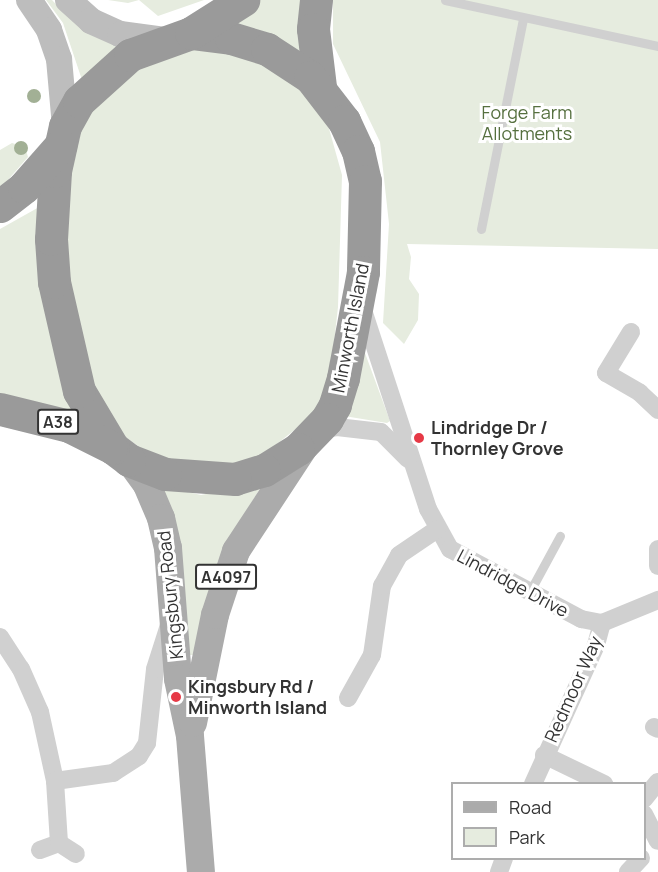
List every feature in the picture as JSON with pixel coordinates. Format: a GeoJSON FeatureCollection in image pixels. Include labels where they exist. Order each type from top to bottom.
{"type":"FeatureCollection","features":[{"type":"Feature","properties":{"kind":"highway"},"geometry":{"type":"LineString","coordinates":[[0,206],[24,187],[63,136],[79,101],[115,65],[178,36],[243,0]]}},
{"type":"Feature","properties":{"kind":"highway"},"geometry":{"type":"LineString","coordinates":[[316,0],[313,29],[320,87]]}},
{"type":"Feature","properties":{"kind":"highway","name":"Minworth Island"},"geometry":{"type":"LineString","coordinates":[[121,454],[165,474],[235,479],[275,465],[314,434],[334,405],[344,378],[358,296],[365,207],[362,163],[344,121],[320,87],[289,61],[267,49],[231,38],[178,36]]}},
{"type":"Feature","properties":{"kind":"highway"},"geometry":{"type":"LineString","coordinates":[[63,136],[51,218],[54,282],[80,391],[121,454]]}},
{"type":"Feature","properties":{"kind":"highway","name":"Kingsbury Road"},"geometry":{"type":"LineString","coordinates":[[0,409],[69,426],[121,454]]}},
{"type":"Feature","properties":{"kind":"main road","name":"Kingsbury Road"},"geometry":{"type":"LineString","coordinates":[[190,736],[215,615],[227,572],[247,532],[314,434]]}},
{"type":"Feature","properties":{"kind":"main road","name":"Kingsbury Road"},"geometry":{"type":"LineString","coordinates":[[121,454],[147,485],[161,518],[174,609],[178,679],[190,736],[201,872]]}},
{"type":"Feature","properties":{"kind":"street"},"geometry":{"type":"LineString","coordinates":[[28,0],[49,30],[59,59],[63,136]]}},
{"type":"Feature","properties":{"kind":"street"},"geometry":{"type":"LineString","coordinates":[[68,0],[91,21],[120,34],[178,36]]}},
{"type":"Feature","properties":{"kind":"street","name":"Lindridge Drive"},"geometry":{"type":"LineString","coordinates":[[358,296],[436,530],[450,549],[581,619],[602,623]]}},
{"type":"Feature","properties":{"kind":"street"},"geometry":{"type":"LineString","coordinates":[[631,332],[606,374],[640,393],[658,410]]}},
{"type":"Feature","properties":{"kind":"street","name":"Lindridge Drive"},"geometry":{"type":"LineString","coordinates":[[314,434],[337,427],[381,432],[394,441],[417,470]]}},
{"type":"Feature","properties":{"kind":"street"},"geometry":{"type":"LineString","coordinates":[[348,698],[372,655],[382,586],[399,555],[436,530]]}},
{"type":"Feature","properties":{"kind":"street"},"geometry":{"type":"LineString","coordinates":[[658,549],[658,566]]}},
{"type":"Feature","properties":{"kind":"street"},"geometry":{"type":"LineString","coordinates":[[602,623],[658,600]]}},
{"type":"Feature","properties":{"kind":"street"},"geometry":{"type":"LineString","coordinates":[[54,782],[113,773],[139,756],[151,723],[155,669],[174,609]]}},
{"type":"Feature","properties":{"kind":"street","name":"Redmoor Way"},"geometry":{"type":"LineString","coordinates":[[533,782],[596,645],[602,623]]}},
{"type":"Feature","properties":{"kind":"street"},"geometry":{"type":"LineString","coordinates":[[1,639],[21,669],[40,712],[54,782],[59,843]]}},
{"type":"Feature","properties":{"kind":"street","name":"Redmoor Way"},"geometry":{"type":"LineString","coordinates":[[544,755],[602,782]]}},
{"type":"Feature","properties":{"kind":"street"},"geometry":{"type":"LineString","coordinates":[[646,798],[658,782]]}},
{"type":"Feature","properties":{"kind":"street"},"geometry":{"type":"LineString","coordinates":[[646,816],[658,842],[646,854]]}},
{"type":"Feature","properties":{"kind":"street"},"geometry":{"type":"LineString","coordinates":[[40,850],[59,843]]}},
{"type":"Feature","properties":{"kind":"street"},"geometry":{"type":"LineString","coordinates":[[59,843],[76,855]]}},
{"type":"Feature","properties":{"kind":"street"},"geometry":{"type":"LineString","coordinates":[[628,872],[640,860]]}},
{"type":"Feature","properties":{"kind":"lane"},"geometry":{"type":"LineString","coordinates":[[445,0],[658,46]]}},
{"type":"Feature","properties":{"kind":"lane"},"geometry":{"type":"LineString","coordinates":[[481,229],[524,18]]}},
{"type":"Feature","properties":{"kind":"lane"},"geometry":{"type":"LineString","coordinates":[[529,592],[560,536]]}},
{"type":"Feature","properties":{"kind":"green space"},"geometry":{"type":"Polygon","coordinates":[[[46,0],[52,0],[66,15],[122,47],[82,80],[63,23],[46,0]]]}},
{"type":"Feature","properties":{"kind":"green space"},"geometry":{"type":"Polygon","coordinates":[[[108,0],[139,0],[128,3],[108,0]]]}},
{"type":"Feature","properties":{"kind":"green space"},"geometry":{"type":"Polygon","coordinates":[[[139,0],[204,0],[158,16],[139,0]]]}},
{"type":"Feature","properties":{"kind":"green space"},"geometry":{"type":"Polygon","coordinates":[[[256,0],[303,0],[305,56],[221,22],[256,0]]]}},
{"type":"Feature","properties":{"kind":"green space","name":"Forge Farm Allotments"},"geometry":{"type":"Polygon","coordinates":[[[333,0],[658,0],[658,249],[407,244],[411,257],[409,279],[419,294],[418,320],[404,344],[383,323],[389,224],[380,142],[333,44],[333,0]]]}},
{"type":"Feature","properties":{"kind":"green space"},"geometry":{"type":"Polygon","coordinates":[[[200,47],[246,55],[295,80],[328,125],[342,175],[338,307],[332,361],[326,388],[313,415],[262,456],[241,466],[191,470],[145,451],[124,436],[91,392],[69,300],[64,203],[80,132],[90,108],[133,67],[200,47]]]}},
{"type":"Feature","properties":{"kind":"green space"},"geometry":{"type":"Polygon","coordinates":[[[12,143],[25,147],[28,157],[0,189],[0,150],[12,143]]]}},
{"type":"Feature","properties":{"kind":"green space"},"geometry":{"type":"Polygon","coordinates":[[[41,206],[81,418],[0,395],[0,229],[41,206]]]}},
{"type":"Feature","properties":{"kind":"green space"},"geometry":{"type":"Polygon","coordinates":[[[365,353],[390,421],[387,423],[344,416],[353,400],[365,353]]]}},
{"type":"Feature","properties":{"kind":"green space"},"geometry":{"type":"Polygon","coordinates":[[[264,482],[231,536],[195,655],[189,655],[161,486],[201,495],[264,482]]]}},
{"type":"Feature","properties":{"kind":"place","name":"Lindridge Dr / Thornley Grove"},"geometry":{"type":"Point","coordinates":[419,438]}},
{"type":"Feature","properties":{"kind":"place","name":"Kingsbury Rd / Minworth Island"},"geometry":{"type":"Point","coordinates":[176,697]}}]}
